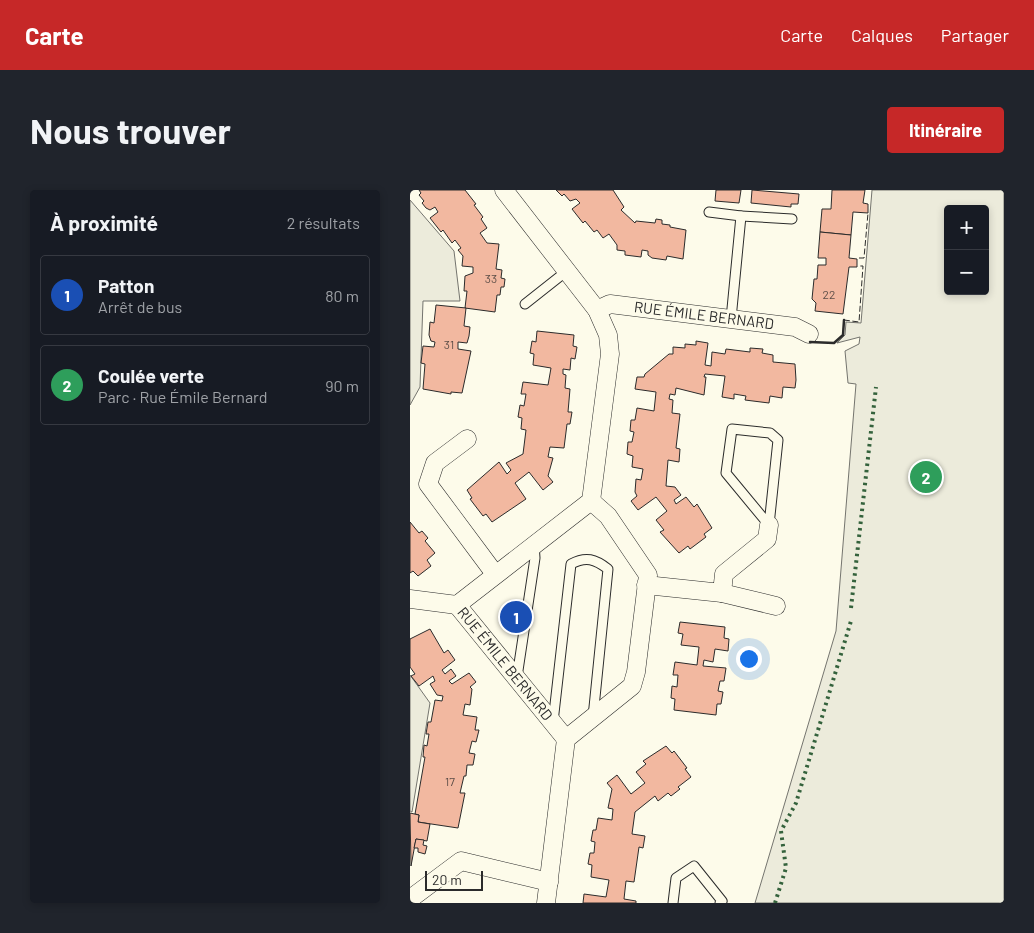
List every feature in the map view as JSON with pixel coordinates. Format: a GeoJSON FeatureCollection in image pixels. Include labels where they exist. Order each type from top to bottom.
{"type":"FeatureCollection","features":[{"type":"Feature","properties":{"kind":"street"},"geometry":{"type":"LineString","coordinates":[[504,190],[568,270],[597,310],[608,335],[610,354],[591,501],[608,516],[648,575],[636,672],[632,686],[566,739],[546,903]]}},
{"type":"Feature","properties":{"kind":"street","name":"RUE ÉMILE BERNARD"},"geometry":{"type":"LineString","coordinates":[[597,310],[610,304],[794,327],[809,334]]}},
{"type":"Feature","properties":{"kind":"street"},"geometry":{"type":"LineString","coordinates":[[468,439],[435,463],[428,484],[496,574]]}},
{"type":"Feature","properties":{"kind":"street","name":"RUE ÉMILE BERNARD"},"geometry":{"type":"LineString","coordinates":[[566,739],[516,681],[457,605],[591,501]]}},
{"type":"Feature","properties":{"kind":"street"},"geometry":{"type":"LineString","coordinates":[[722,593],[724,574],[767,539],[768,525]]}},
{"type":"Feature","properties":{"kind":"street"},"geometry":{"type":"LineString","coordinates":[[646,585],[722,593],[776,606]]}},
{"type":"Feature","properties":{"kind":"street"},"geometry":{"type":"LineString","coordinates":[[410,599],[457,605]]}},
{"type":"Feature","properties":{"kind":"street"},"geometry":{"type":"LineString","coordinates":[[410,899],[461,861],[549,882]]}},
{"type":"Feature","properties":{"kind":"lane"},"geometry":{"type":"LineString","coordinates":[[709,212],[792,219]]}},
{"type":"Feature","properties":{"kind":"lane"},"geometry":{"type":"LineString","coordinates":[[731,319],[741,216]]}},
{"type":"Feature","properties":{"kind":"lane"},"geometry":{"type":"LineString","coordinates":[[525,304],[568,270]]}},
{"type":"Feature","properties":{"kind":"lane"},"geometry":{"type":"LineString","coordinates":[[732,429],[770,433],[778,440],[768,525],[726,473],[732,429]]}},
{"type":"Feature","properties":{"kind":"lane"},"geometry":{"type":"LineString","coordinates":[[516,681],[535,558],[534,544]]}},
{"type":"Feature","properties":{"kind":"lane"},"geometry":{"type":"LineString","coordinates":[[553,724],[571,564],[581,559],[591,559],[608,569],[592,717]]}},
{"type":"Feature","properties":{"kind":"lane"},"geometry":{"type":"LineString","coordinates":[[674,903],[676,878],[694,866],[722,902],[720,903]]}},
{"type":"Feature","properties":{"kind":"shaded area"},"geometry":{"type":"Polygon","coordinates":[[[872,190],[1004,190],[1004,903],[755,903],[836,631],[856,384],[848,383],[845,351],[859,344],[860,337],[837,343],[845,335],[846,322],[861,323],[872,190]]]}},
{"type":"Feature","properties":{"kind":"shaded area"},"geometry":{"type":"Polygon","coordinates":[[[410,200],[454,251],[460,301],[423,301],[420,387],[410,405],[410,200]]]}},
{"type":"Feature","properties":{"kind":"shaded area"},"geometry":{"type":"Polygon","coordinates":[[[410,675],[430,703],[412,812],[410,811],[410,675]]]}},
{"type":"Feature","properties":{"kind":"building"},"geometry":{"type":"Polygon","coordinates":[[[419,190],[465,190],[476,204],[474,205],[483,217],[481,219],[487,228],[480,233],[487,243],[499,244],[496,269],[502,270],[501,278],[505,279],[500,295],[497,295],[495,312],[465,308],[467,291],[464,291],[465,276],[473,273],[473,267],[462,266],[463,256],[458,250],[461,248],[455,240],[452,243],[443,230],[441,232],[430,218],[438,212],[435,207],[430,210],[426,208],[422,203],[424,201],[419,195],[421,193],[419,190]]]}},
{"type":"Feature","properties":{"kind":"building"},"geometry":{"type":"Polygon","coordinates":[[[556,190],[613,190],[624,207],[621,210],[635,223],[636,221],[655,223],[656,219],[662,220],[662,224],[670,225],[670,227],[686,230],[683,259],[667,256],[666,260],[652,258],[648,255],[648,251],[642,250],[641,257],[625,255],[625,251],[617,250],[617,245],[609,234],[603,238],[597,230],[594,232],[585,221],[583,223],[572,209],[580,203],[576,199],[570,201],[564,194],[562,196],[556,190]]]}},
{"type":"Feature","properties":{"kind":"building"},"geometry":{"type":"Polygon","coordinates":[[[716,190],[741,190],[739,203],[715,201],[716,190]]]}},
{"type":"Feature","properties":{"kind":"building"},"geometry":{"type":"Polygon","coordinates":[[[752,190],[799,194],[798,204],[791,204],[791,207],[751,203],[752,190]]]}},
{"type":"Feature","properties":{"kind":"building"},"geometry":{"type":"Polygon","coordinates":[[[832,190],[865,190],[863,203],[868,204],[868,213],[853,212],[851,235],[820,232],[822,209],[831,209],[832,190]]]}},
{"type":"Feature","properties":{"kind":"building"},"geometry":{"type":"Polygon","coordinates":[[[820,232],[851,235],[849,258],[857,259],[857,267],[849,267],[843,314],[815,311],[816,303],[812,299],[814,279],[817,279],[818,265],[826,265],[826,258],[818,258],[820,232]]]}},
{"type":"Feature","properties":{"kind":"building"},"geometry":{"type":"Polygon","coordinates":[[[436,305],[466,308],[464,326],[470,327],[469,336],[467,343],[458,342],[458,349],[471,351],[462,393],[451,392],[451,394],[423,389],[425,364],[421,363],[423,346],[434,347],[435,342],[431,341],[429,335],[430,322],[434,323],[436,305]]]}},
{"type":"Feature","properties":{"kind":"building"},"geometry":{"type":"Polygon","coordinates":[[[537,331],[574,335],[573,346],[577,347],[575,359],[571,358],[570,370],[563,369],[563,374],[566,375],[565,388],[570,389],[568,412],[572,412],[570,424],[567,424],[564,448],[550,447],[548,457],[553,458],[548,476],[553,482],[543,490],[529,472],[515,483],[526,499],[492,522],[486,514],[483,516],[470,499],[472,498],[467,490],[499,462],[507,474],[511,470],[506,463],[523,454],[526,430],[521,429],[522,418],[518,417],[520,405],[524,406],[526,394],[521,394],[523,382],[548,385],[551,368],[533,365],[534,354],[530,353],[532,341],[536,342],[537,331]]]}},
{"type":"Feature","properties":{"kind":"building"},"geometry":{"type":"Polygon","coordinates":[[[696,341],[708,343],[705,365],[711,366],[712,352],[725,354],[726,349],[750,352],[750,348],[763,349],[762,353],[773,355],[773,362],[795,364],[796,380],[795,388],[783,387],[782,398],[770,396],[769,403],[745,400],[746,396],[734,394],[734,399],[722,397],[725,376],[705,374],[704,395],[676,388],[675,395],[670,394],[669,399],[673,400],[672,413],[680,414],[676,448],[680,449],[679,462],[668,460],[666,486],[675,487],[681,495],[674,500],[676,504],[686,497],[694,507],[697,504],[712,528],[704,534],[706,537],[690,549],[688,546],[679,553],[660,532],[664,530],[656,520],[667,511],[656,497],[638,510],[631,501],[637,496],[635,492],[636,479],[641,480],[643,469],[632,467],[633,456],[627,454],[628,442],[632,442],[634,432],[630,431],[631,420],[635,420],[637,408],[654,411],[656,392],[635,389],[637,377],[644,377],[645,374],[669,354],[673,354],[673,347],[685,348],[685,344],[696,345],[696,341]]]}},
{"type":"Feature","properties":{"kind":"building"},"geometry":{"type":"Polygon","coordinates":[[[410,522],[419,533],[422,531],[428,538],[425,541],[435,553],[427,560],[431,566],[418,576],[413,571],[410,573],[410,522]]]}},
{"type":"Feature","properties":{"kind":"building"},"geometry":{"type":"Polygon","coordinates":[[[680,622],[725,627],[724,638],[729,639],[728,651],[715,649],[713,662],[704,660],[703,666],[726,668],[724,681],[720,681],[718,691],[723,692],[721,704],[717,704],[716,715],[674,710],[675,699],[671,698],[672,686],[677,687],[678,675],[673,675],[675,662],[697,665],[699,647],[681,645],[683,634],[678,633],[680,622]]]}},
{"type":"Feature","properties":{"kind":"building"},"geometry":{"type":"Polygon","coordinates":[[[430,629],[444,653],[448,650],[455,660],[442,670],[445,674],[451,669],[456,676],[449,681],[452,684],[469,673],[476,682],[470,687],[472,689],[470,705],[465,704],[463,715],[477,717],[475,730],[479,730],[476,742],[472,741],[469,753],[475,754],[473,765],[467,765],[466,776],[464,776],[460,793],[465,793],[458,828],[418,822],[419,815],[415,814],[425,757],[423,757],[424,745],[427,746],[429,734],[426,734],[428,722],[431,722],[435,700],[442,701],[443,696],[437,695],[430,684],[435,681],[433,676],[419,686],[411,676],[415,674],[410,667],[410,639],[430,629]]]}},
{"type":"Feature","properties":{"kind":"building"},"geometry":{"type":"Polygon","coordinates":[[[666,746],[672,753],[674,751],[687,768],[685,769],[691,777],[678,787],[680,789],[671,796],[668,793],[658,801],[655,796],[635,812],[632,834],[645,836],[643,848],[639,847],[634,882],[626,881],[624,899],[636,901],[636,903],[583,903],[584,894],[606,897],[609,880],[591,877],[592,865],[588,864],[590,853],[594,853],[595,842],[591,841],[593,830],[596,830],[598,818],[612,820],[613,809],[608,808],[612,789],[607,783],[617,775],[631,794],[645,783],[636,772],[646,764],[643,761],[666,746]]]}},
{"type":"Feature","properties":{"kind":"building"},"geometry":{"type":"Polygon","coordinates":[[[410,813],[419,815],[418,822],[430,824],[427,841],[416,839],[411,866],[410,813]]]}},
{"type":"Feature","properties":{"kind":"building"},"geometry":{"type":"Polygon","coordinates":[[[416,839],[424,840],[423,845],[427,846],[425,854],[418,852],[418,848],[414,848],[416,839]]]}},
{"type":"Feature","properties":{"kind":"hedge"},"geometry":{"type":"LineString","coordinates":[[851,608],[876,387]]}},
{"type":"Feature","properties":{"kind":"hedge"},"geometry":{"type":"LineString","coordinates":[[775,903],[786,868],[781,831],[796,803],[851,621]]}},
{"type":"Feature","properties":{"kind":"fence"},"geometry":{"type":"LineString","coordinates":[[859,258],[864,258],[868,213]]}},
{"type":"Feature","properties":{"kind":"fence"},"geometry":{"type":"LineString","coordinates":[[810,342],[834,343],[843,335],[844,320],[859,322],[863,266],[858,266]]}},
{"type":"Feature","properties":{"kind":"wall"},"geometry":{"type":"LineString","coordinates":[[810,342],[834,343],[843,335],[844,320]]}},
{"type":"Feature","properties":{"kind":"place","name":"Coulée verte"},"geometry":{"type":"Point","coordinates":[926,477]}},
{"type":"Feature","properties":{"kind":"place","name":"Patton"},"geometry":{"type":"Point","coordinates":[516,617]}}]}
